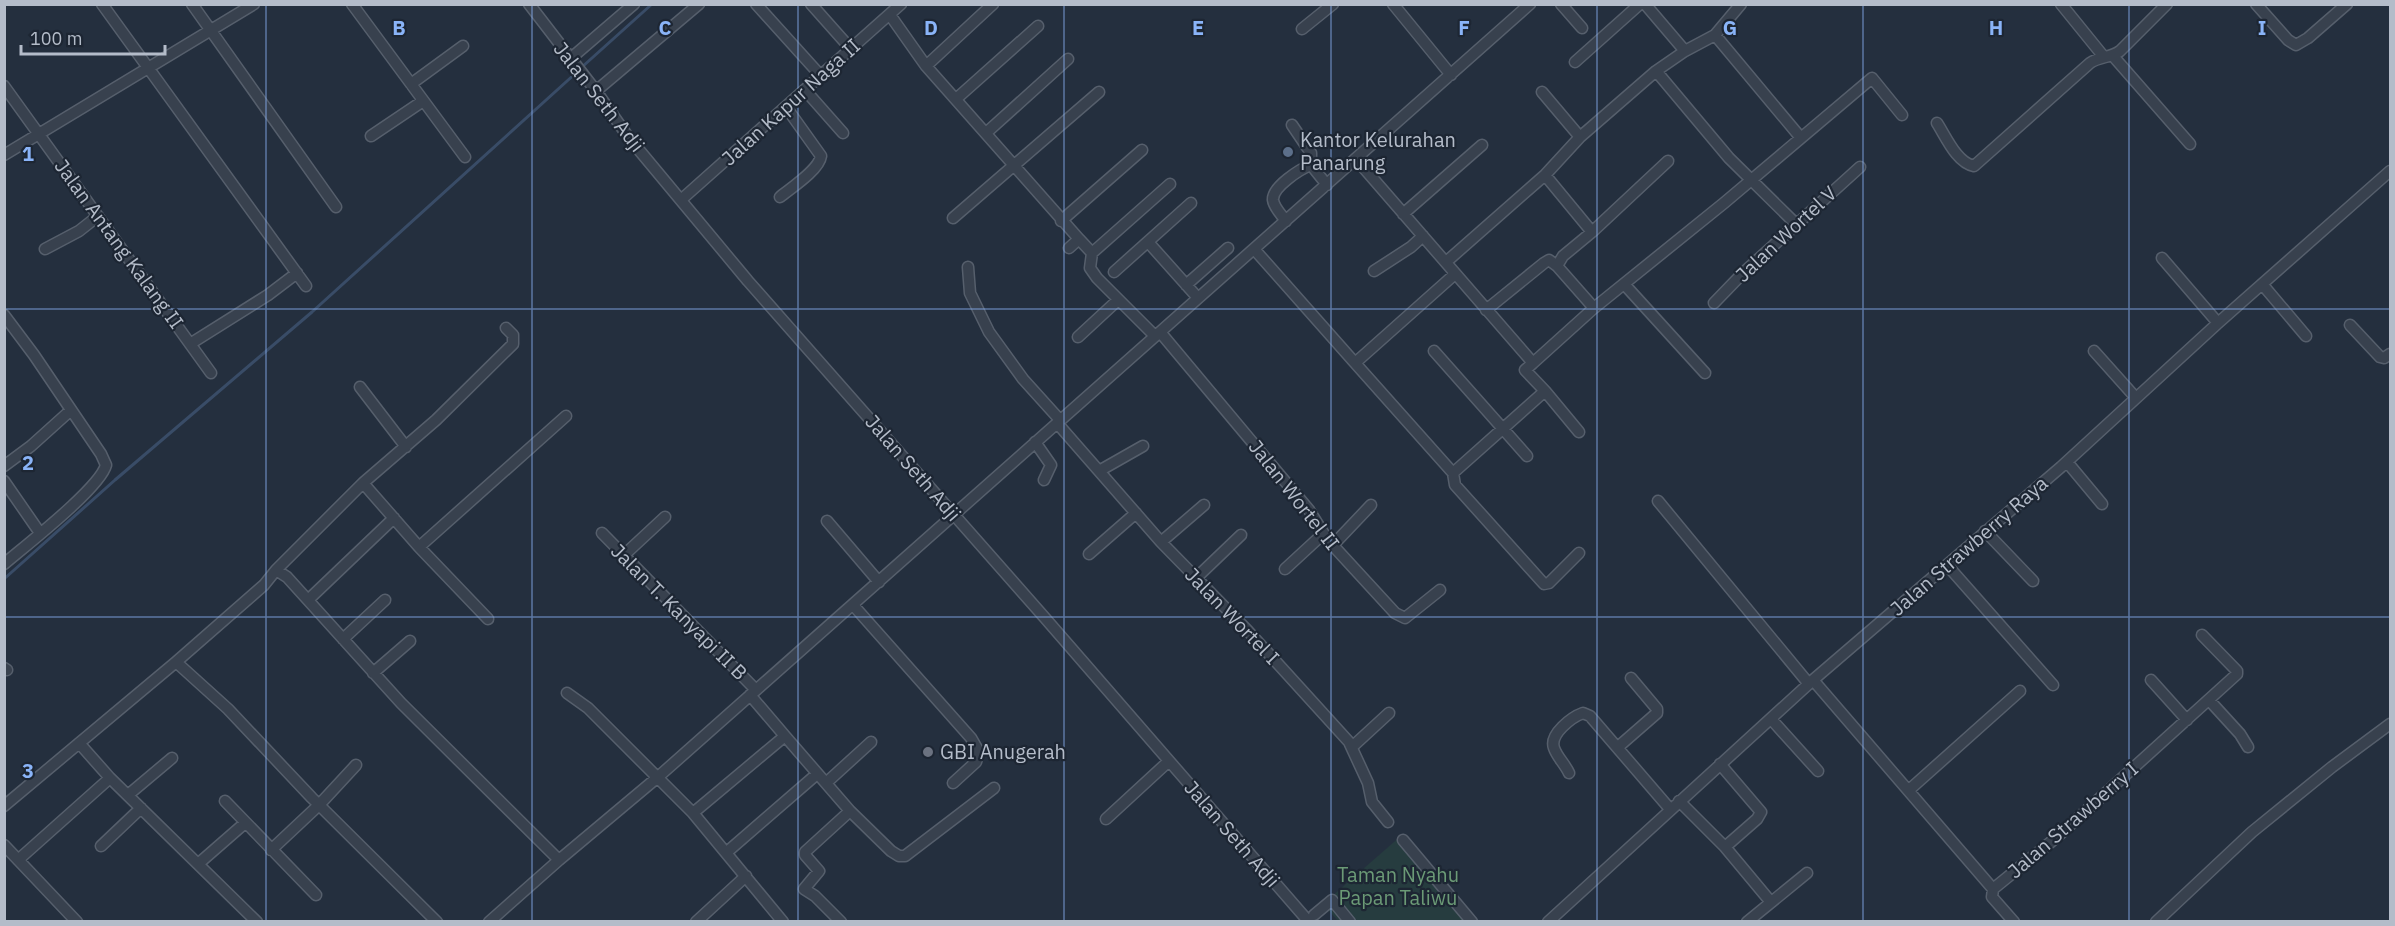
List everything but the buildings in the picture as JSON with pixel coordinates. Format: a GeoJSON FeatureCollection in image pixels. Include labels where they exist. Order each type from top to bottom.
{"type":"FeatureCollection","features":[{"type":"Feature","properties":{"kind":"street"},"geometry":{"type":"LineString","coordinates":[[102,4],[306,286]]}},
{"type":"Feature","properties":{"kind":"street"},"geometry":{"type":"LineString","coordinates":[[192,4],[336,207]]}},
{"type":"Feature","properties":{"kind":"street"},"geometry":{"type":"LineString","coordinates":[[4,155],[254,4]]}},
{"type":"Feature","properties":{"kind":"street"},"geometry":{"type":"LineString","coordinates":[[352,4],[465,157]]}},
{"type":"Feature","properties":{"kind":"street","name":"Jalan Seth Adji"},"geometry":{"type":"LineString","coordinates":[[529,4],[629,138],[748,280],[1169,761],[1312,918]]}},
{"type":"Feature","properties":{"kind":"street"},"geometry":{"type":"LineString","coordinates":[[571,60],[634,4]]}},
{"type":"Feature","properties":{"kind":"street"},"geometry":{"type":"LineString","coordinates":[[596,91],[699,4]]}},
{"type":"Feature","properties":{"kind":"street"},"geometry":{"type":"LineString","coordinates":[[756,4],[821,76]]}},
{"type":"Feature","properties":{"kind":"street"},"geometry":{"type":"LineString","coordinates":[[811,4],[851,49]]}},
{"type":"Feature","properties":{"kind":"street","name":"Jalan Kapur Naga II"},"geometry":{"type":"LineString","coordinates":[[682,199],[901,4]]}},
{"type":"Feature","properties":{"kind":"street"},"geometry":{"type":"LineString","coordinates":[[926,66],[993,4]]}},
{"type":"Feature","properties":{"kind":"street"},"geometry":{"type":"LineString","coordinates":[[1302,29],[1333,4]]}},
{"type":"Feature","properties":{"kind":"street"},"geometry":{"type":"LineString","coordinates":[[1394,4],[1451,75]]}},
{"type":"Feature","properties":{"kind":"street"},"geometry":{"type":"LineString","coordinates":[[489,921],[658,777],[1530,4]]}},
{"type":"Feature","properties":{"kind":"street"},"geometry":{"type":"LineString","coordinates":[[1561,4],[1582,28]]}},
{"type":"Feature","properties":{"kind":"street"},"geometry":{"type":"LineString","coordinates":[[1575,62],[1640,4]]}},
{"type":"Feature","properties":{"kind":"street"},"geometry":{"type":"LineString","coordinates":[[1645,4],[1685,51]]}},
{"type":"Feature","properties":{"kind":"street"},"geometry":{"type":"LineString","coordinates":[[1446,262],[1545,175],[1580,137],[1656,71],[1685,51],[1715,35],[1741,4]]}},
{"type":"Feature","properties":{"kind":"street"},"geometry":{"type":"LineString","coordinates":[[2061,4],[2190,144]]}},
{"type":"Feature","properties":{"kind":"street"},"geometry":{"type":"LineString","coordinates":[[1937,123],[1959,156],[1967,164],[1974,166],[2090,63],[2109,56],[2167,4]]}},
{"type":"Feature","properties":{"kind":"street"},"geometry":{"type":"LineString","coordinates":[[2256,4],[2288,40],[2296,45],[2308,38],[2347,4]]}},
{"type":"Feature","properties":{"kind":"street"},"geometry":{"type":"LineString","coordinates":[[890,15],[926,66],[1015,165],[1061,221],[1092,253],[1170,184]]}},
{"type":"Feature","properties":{"kind":"street"},"geometry":{"type":"LineString","coordinates":[[956,99],[1038,26]]}},
{"type":"Feature","properties":{"kind":"street"},"geometry":{"type":"LineString","coordinates":[[1715,35],[1801,138]]}},
{"type":"Feature","properties":{"kind":"street"},"geometry":{"type":"LineString","coordinates":[[411,84],[463,46]]}},
{"type":"Feature","properties":{"kind":"street"},"geometry":{"type":"LineString","coordinates":[[986,133],[1068,58]]}},
{"type":"Feature","properties":{"kind":"street"},"geometry":{"type":"LineString","coordinates":[[1656,71],[1729,158],[1796,224]]}},
{"type":"Feature","properties":{"kind":"street"},"geometry":{"type":"LineString","coordinates":[[1579,432],[1525,370],[1594,309],[1872,78],[1902,115]]}},
{"type":"Feature","properties":{"kind":"street","name":"Jalan Antang Kalang II"},"geometry":{"type":"LineString","coordinates":[[4,86],[211,373]]}},
{"type":"Feature","properties":{"kind":"street"},"geometry":{"type":"LineString","coordinates":[[805,90],[843,133]]}},
{"type":"Feature","properties":{"kind":"street"},"geometry":{"type":"LineString","coordinates":[[953,218],[1099,92]]}},
{"type":"Feature","properties":{"kind":"street"},"geometry":{"type":"LineString","coordinates":[[1542,92],[1580,137]]}},
{"type":"Feature","properties":{"kind":"street"},"geometry":{"type":"LineString","coordinates":[[371,136],[423,101]]}},
{"type":"Feature","properties":{"kind":"street"},"geometry":{"type":"LineString","coordinates":[[780,197],[807,175],[820,161],[821,156],[786,107]]}},
{"type":"Feature","properties":{"kind":"street"},"geometry":{"type":"LineString","coordinates":[[1292,125],[1311,153],[1311,165],[1327,185]]}},
{"type":"Feature","properties":{"kind":"street"},"geometry":{"type":"LineString","coordinates":[[1403,214],[1482,145]]}},
{"type":"Feature","properties":{"kind":"street"},"geometry":{"type":"LineString","coordinates":[[1061,221],[1142,150]]}},
{"type":"Feature","properties":{"kind":"street"},"geometry":{"type":"LineString","coordinates":[[1356,159],[1533,363]]}},
{"type":"Feature","properties":{"kind":"street"},"geometry":{"type":"LineString","coordinates":[[1557,266],[1563,256],[1668,161]]}},
{"type":"Feature","properties":{"kind":"street"},"geometry":{"type":"LineString","coordinates":[[1286,221],[1274,205],[1272,198],[1275,192],[1298,170],[1311,165]]}},
{"type":"Feature","properties":{"kind":"street","name":"Jalan Wortel V"},"geometry":{"type":"LineString","coordinates":[[1714,303],[1743,273],[1860,167]]}},
{"type":"Feature","properties":{"kind":"street","name":"Jalan Strawberry Raya"},"geometry":{"type":"LineString","coordinates":[[1548,921],[1811,682],[2067,462],[2218,323],[2391,171]]}},
{"type":"Feature","properties":{"kind":"street"},"geometry":{"type":"LineString","coordinates":[[1545,175],[1592,232]]}},
{"type":"Feature","properties":{"kind":"street"},"geometry":{"type":"LineString","coordinates":[[1114,272],[1191,203]]}},
{"type":"Feature","properties":{"kind":"street"},"geometry":{"type":"LineString","coordinates":[[45,249],[79,231],[98,216]]}},
{"type":"Feature","properties":{"kind":"street"},"geometry":{"type":"LineString","coordinates":[[1374,271],[1411,247],[1423,236]]}},
{"type":"Feature","properties":{"kind":"street"},"geometry":{"type":"LineString","coordinates":[[1069,248],[1079,239]]}},
{"type":"Feature","properties":{"kind":"street"},"geometry":{"type":"LineString","coordinates":[[1148,242],[1198,298]]}},
{"type":"Feature","properties":{"kind":"street"},"geometry":{"type":"LineString","coordinates":[[1186,285],[1228,248]]}},
{"type":"Feature","properties":{"kind":"street"},"geometry":{"type":"LineString","coordinates":[[1254,249],[1453,473],[1455,485],[1544,584],[1549,583],[1579,553]]}},
{"type":"Feature","properties":{"kind":"street","name":"Jalan Wortel II"},"geometry":{"type":"LineString","coordinates":[[1092,253],[1090,268],[1118,300],[1157,334],[1309,510],[1323,534],[1400,616],[1405,618],[1412,614],[1440,590]]}},
{"type":"Feature","properties":{"kind":"street"},"geometry":{"type":"LineString","coordinates":[[2162,258],[2218,323]]}},
{"type":"Feature","properties":{"kind":"street"},"geometry":{"type":"LineString","coordinates":[[1486,310],[1549,260],[1557,266],[1594,309]]}},
{"type":"Feature","properties":{"kind":"street","name":"Jalan Wortel I"},"geometry":{"type":"LineString","coordinates":[[968,267],[970,293],[989,332],[1023,379],[1161,542],[1302,689],[1352,747],[1368,783],[1372,802],[1388,822]]}},
{"type":"Feature","properties":{"kind":"street"},"geometry":{"type":"LineString","coordinates":[[190,344],[268,295],[297,273]]}},
{"type":"Feature","properties":{"kind":"street"},"geometry":{"type":"LineString","coordinates":[[1355,363],[1455,274]]}},
{"type":"Feature","properties":{"kind":"street"},"geometry":{"type":"LineString","coordinates":[[1624,284],[1705,373]]}},
{"type":"Feature","properties":{"kind":"street"},"geometry":{"type":"LineString","coordinates":[[2262,284],[2306,336]]}},
{"type":"Feature","properties":{"kind":"street"},"geometry":{"type":"LineString","coordinates":[[1078,337],[1118,300]]}},
{"type":"Feature","properties":{"kind":"street"},"geometry":{"type":"LineString","coordinates":[[4,315],[101,454],[106,465],[105,470],[89,489],[4,564]]}},
{"type":"Feature","properties":{"kind":"street"},"geometry":{"type":"LineString","coordinates":[[2350,324],[2380,357],[2384,358],[2391,354]]}},
{"type":"Feature","properties":{"kind":"street"},"geometry":{"type":"LineString","coordinates":[[4,806],[264,585],[276,570],[363,483],[406,447],[513,344],[513,335],[506,328]]}},
{"type":"Feature","properties":{"kind":"street"},"geometry":{"type":"LineString","coordinates":[[1434,351],[1527,456]]}},
{"type":"Feature","properties":{"kind":"street"},"geometry":{"type":"LineString","coordinates":[[2094,351],[2136,398]]}},
{"type":"Feature","properties":{"kind":"street"},"geometry":{"type":"LineString","coordinates":[[360,387],[406,447]]}},
{"type":"Feature","properties":{"kind":"street"},"geometry":{"type":"LineString","coordinates":[[1453,473],[1545,392]]}},
{"type":"Feature","properties":{"kind":"street"},"geometry":{"type":"LineString","coordinates":[[4,466],[32,446],[70,410]]}},
{"type":"Feature","properties":{"kind":"street"},"geometry":{"type":"LineString","coordinates":[[419,547],[566,416]]}},
{"type":"Feature","properties":{"kind":"street"},"geometry":{"type":"LineString","coordinates":[[1035,442],[1052,465],[1044,480]]}},
{"type":"Feature","properties":{"kind":"street"},"geometry":{"type":"LineString","coordinates":[[1099,471],[1143,446]]}},
{"type":"Feature","properties":{"kind":"street"},"geometry":{"type":"LineString","coordinates":[[2067,462],[2102,504]]}},
{"type":"Feature","properties":{"kind":"street"},"geometry":{"type":"LineString","coordinates":[[4,480],[40,533]]}},
{"type":"Feature","properties":{"kind":"street"},"geometry":{"type":"LineString","coordinates":[[363,483],[419,547],[488,619]]}},
{"type":"Feature","properties":{"kind":"street","name":"Jalan Strawberry I"},"geometry":{"type":"LineString","coordinates":[[1658,501],[1811,682],[1909,790],[1993,890],[2057,837],[2232,680],[2237,671],[2202,635]]}},
{"type":"Feature","properties":{"kind":"street"},"geometry":{"type":"LineString","coordinates":[[1333,545],[1371,505]]}},
{"type":"Feature","properties":{"kind":"street"},"geometry":{"type":"LineString","coordinates":[[1161,542],[1204,506]]}},
{"type":"Feature","properties":{"kind":"street"},"geometry":{"type":"LineString","coordinates":[[1089,554],[1136,513]]}},
{"type":"Feature","properties":{"kind":"street"},"geometry":{"type":"LineString","coordinates":[[623,556],[665,517]]}},
{"type":"Feature","properties":{"kind":"street"},"geometry":{"type":"LineString","coordinates":[[308,600],[394,518]]}},
{"type":"Feature","properties":{"kind":"street"},"geometry":{"type":"LineString","coordinates":[[827,521],[879,582]]}},
{"type":"Feature","properties":{"kind":"street"},"geometry":{"type":"LineString","coordinates":[[1985,531],[2033,581]]}},
{"type":"Feature","properties":{"kind":"street","name":"Jalan T. Kanyapi II B"},"geometry":{"type":"LineString","coordinates":[[602,533],[753,693],[817,774],[850,811],[891,851],[899,856],[905,856],[994,788]]}},
{"type":"Feature","properties":{"kind":"street"},"geometry":{"type":"LineString","coordinates":[[1285,569],[1323,534]]}},
{"type":"Feature","properties":{"kind":"street"},"geometry":{"type":"LineString","coordinates":[[1196,578],[1241,535]]}},
{"type":"Feature","properties":{"kind":"street"},"geometry":{"type":"LineString","coordinates":[[1947,565],[2053,685]]}},
{"type":"Feature","properties":{"kind":"street"},"geometry":{"type":"LineString","coordinates":[[276,570],[287,577],[373,674],[559,860]]}},
{"type":"Feature","properties":{"kind":"street"},"geometry":{"type":"LineString","coordinates":[[343,639],[385,600]]}},
{"type":"Feature","properties":{"kind":"street"},"geometry":{"type":"LineString","coordinates":[[853,605],[971,738],[979,752],[976,762],[952,783]]}},
{"type":"Feature","properties":{"kind":"street"},"geometry":{"type":"LineString","coordinates":[[373,674],[410,641]]}},
{"type":"Feature","properties":{"kind":"street"},"geometry":{"type":"LineString","coordinates":[[176,662],[228,709],[319,805],[437,921]]}},
{"type":"Feature","properties":{"kind":"street"},"geometry":{"type":"LineString","coordinates":[[1618,747],[1658,713],[1631,678]]}},
{"type":"Feature","properties":{"kind":"street"},"geometry":{"type":"LineString","coordinates":[[2151,680],[2187,720]]}},
{"type":"Feature","properties":{"kind":"street"},"geometry":{"type":"LineString","coordinates":[[1909,790],[2020,691]]}},
{"type":"Feature","properties":{"kind":"street"},"geometry":{"type":"LineString","coordinates":[[567,693],[588,708],[693,813],[783,921]]}},
{"type":"Feature","properties":{"kind":"street"},"geometry":{"type":"LineString","coordinates":[[2209,700],[2240,734],[2248,747]]}},
{"type":"Feature","properties":{"kind":"street"},"geometry":{"type":"LineString","coordinates":[[1352,747],[1389,713]]}},
{"type":"Feature","properties":{"kind":"street"},"geometry":{"type":"LineString","coordinates":[[1569,773],[1554,748],[1554,742],[1558,732],[1582,713],[1590,716],[1670,809]]}},
{"type":"Feature","properties":{"kind":"street"},"geometry":{"type":"LineString","coordinates":[[1771,719],[1818,771]]}},
{"type":"Feature","properties":{"kind":"street"},"geometry":{"type":"LineString","coordinates":[[2156,921],[2252,832],[2332,767],[2391,724]]}},
{"type":"Feature","properties":{"kind":"street"},"geometry":{"type":"LineString","coordinates":[[693,813],[785,736]]}},
{"type":"Feature","properties":{"kind":"street"},"geometry":{"type":"LineString","coordinates":[[826,783],[871,742]]}},
{"type":"Feature","properties":{"kind":"street"},"geometry":{"type":"LineString","coordinates":[[79,743],[110,778],[257,921]]}},
{"type":"Feature","properties":{"kind":"street"},"geometry":{"type":"LineString","coordinates":[[128,795],[172,758]]}},
{"type":"Feature","properties":{"kind":"street"},"geometry":{"type":"LineString","coordinates":[[1106,819],[1169,761]]}},
{"type":"Feature","properties":{"kind":"street"},"geometry":{"type":"LineString","coordinates":[[1720,764],[1761,812],[1757,819],[1725,847]]}},
{"type":"Feature","properties":{"kind":"street"},"geometry":{"type":"LineString","coordinates":[[272,850],[356,765]]}},
{"type":"Feature","properties":{"kind":"street"},"geometry":{"type":"LineString","coordinates":[[727,852],[817,774]]}},
{"type":"Feature","properties":{"kind":"street"},"geometry":{"type":"LineString","coordinates":[[18,860],[110,778]]}},
{"type":"Feature","properties":{"kind":"street"},"geometry":{"type":"LineString","coordinates":[[225,801],[316,895]]}},
{"type":"Feature","properties":{"kind":"street"},"geometry":{"type":"LineString","coordinates":[[1679,801],[1725,847],[1770,902]]}},
{"type":"Feature","properties":{"kind":"street"},"geometry":{"type":"LineString","coordinates":[[101,846],[141,808]]}},
{"type":"Feature","properties":{"kind":"street"},"geometry":{"type":"LineString","coordinates":[[841,921],[815,896],[804,889],[819,871],[805,855],[809,848],[850,811]]}},
{"type":"Feature","properties":{"kind":"street"},"geometry":{"type":"LineString","coordinates":[[198,864],[245,823]]}},
{"type":"Feature","properties":{"kind":"street"},"geometry":{"type":"LineString","coordinates":[[1402,840],[1472,921]]}},
{"type":"Feature","properties":{"kind":"street"},"geometry":{"type":"LineString","coordinates":[[4,845],[77,921]]}},
{"type":"Feature","properties":{"kind":"street"},"geometry":{"type":"LineString","coordinates":[[1747,921],[1807,873]]}},
{"type":"Feature","properties":{"kind":"street"},"geometry":{"type":"LineString","coordinates":[[696,921],[746,876]]}},
{"type":"Feature","properties":{"kind":"street"},"geometry":{"type":"LineString","coordinates":[[1993,890],[1992,897],[2014,921]]}},
{"type":"Feature","properties":{"kind":"street"},"geometry":{"type":"LineString","coordinates":[[1312,918],[1332,900],[1350,921]]}},
{"type":"Feature","properties":{"kind":"green space","name":"Taman Nyahu Papan Taliwu"},"geometry":{"type":"Polygon","coordinates":[[[1402,835],[1476,921],[1338,921],[1323,904],[1402,835]]]}},
{"type":"Feature","properties":{"kind":"waterway"},"geometry":{"type":"LineString","coordinates":[[582,67],[652,4]]}},
{"type":"Feature","properties":{"kind":"waterway"},"geometry":{"type":"LineString","coordinates":[[4,579],[115,480],[312,312],[577,72]]}},
{"type":"Feature","properties":{"kind":"place","name":"Kantor Kelurahan Panarung"},"geometry":{"type":"Point","coordinates":[1288,152]}},
{"type":"Feature","properties":{"kind":"place","name":"GBI Anugerah"},"geometry":{"type":"Point","coordinates":[928,752]}}]}
